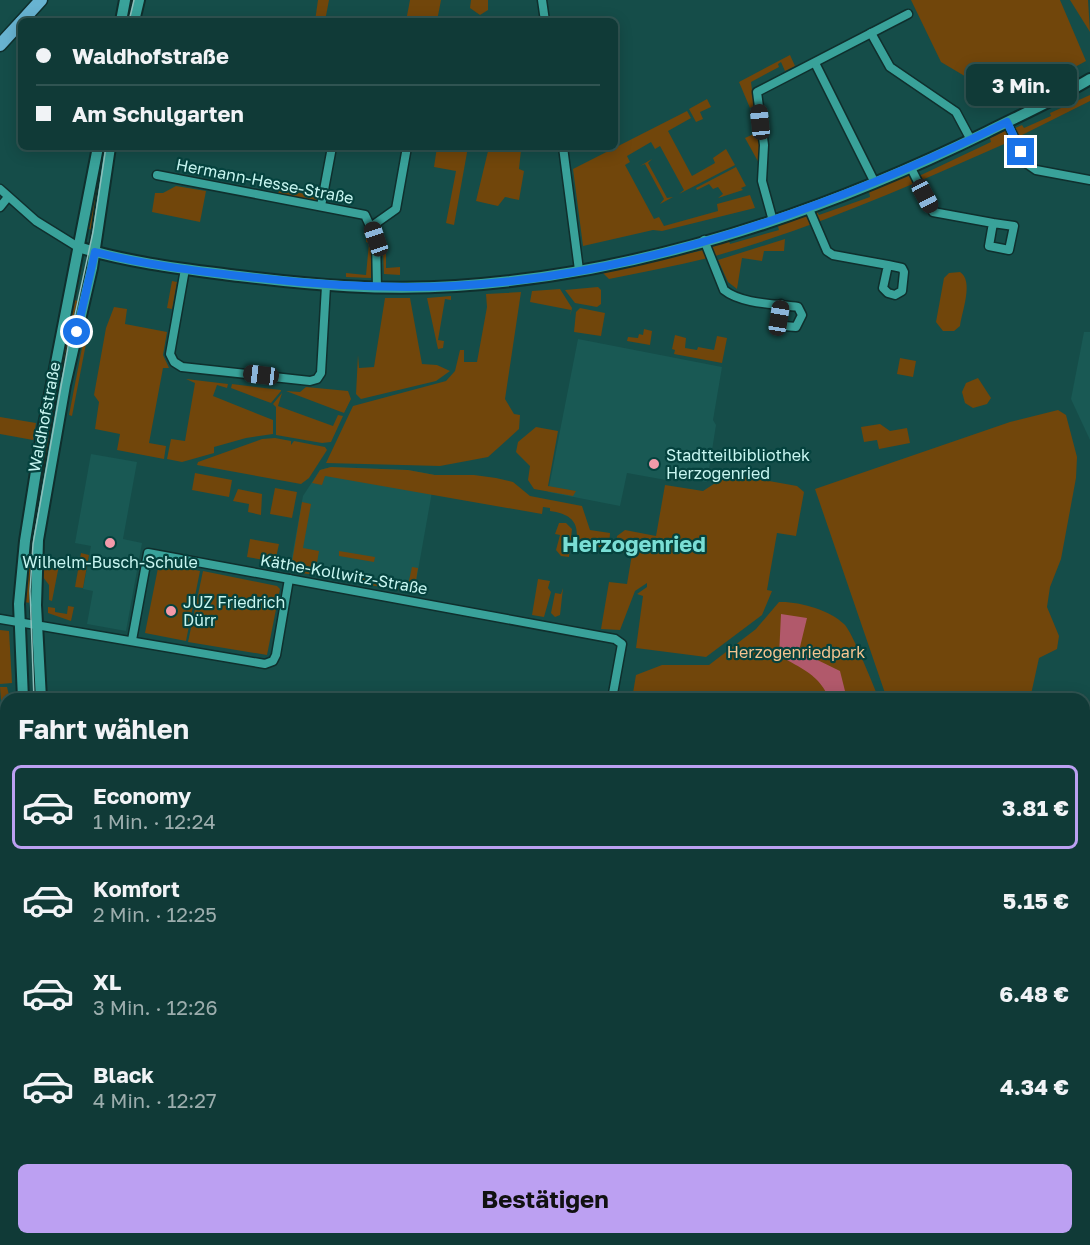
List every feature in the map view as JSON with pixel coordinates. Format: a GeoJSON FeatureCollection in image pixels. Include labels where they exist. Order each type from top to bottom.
{"type":"FeatureCollection","features":[{"type":"Feature","properties":{"kind":"main road"},"geometry":{"type":"LineString","coordinates":[[24,18],[41,0]]}},
{"type":"Feature","properties":{"kind":"main road"},"geometry":{"type":"LineString","coordinates":[[0,45],[18,24]]}},
{"type":"Feature","properties":{"kind":"street"},"geometry":{"type":"LineString","coordinates":[[542,0],[545,18]]}},
{"type":"Feature","properties":{"kind":"street"},"geometry":{"type":"LineString","coordinates":[[124,18],[132,1]]}},
{"type":"Feature","properties":{"kind":"street"},"geometry":{"type":"LineString","coordinates":[[132,1],[134,18]]}},
{"type":"Feature","properties":{"kind":"street"},"geometry":{"type":"LineString","coordinates":[[773,220],[763,191],[764,145],[757,92],[908,14]]}},
{"type":"Feature","properties":{"kind":"street"},"geometry":{"type":"LineString","coordinates":[[871,33],[890,67],[956,112],[971,140]]}},
{"type":"Feature","properties":{"kind":"street"},"geometry":{"type":"LineString","coordinates":[[815,63],[875,183]]}},
{"type":"Feature","properties":{"kind":"street"},"geometry":{"type":"LineString","coordinates":[[1062,96],[1090,79]]}},
{"type":"Feature","properties":{"kind":"street"},"geometry":{"type":"LineString","coordinates":[[0,189],[52,233],[78,247],[95,252],[185,269],[326,286],[376,288],[467,285],[579,270],[704,240],[808,209],[911,168],[1090,85]]}},
{"type":"Feature","properties":{"kind":"street"},"geometry":{"type":"LineString","coordinates":[[1007,122],[1026,163],[1036,170],[1090,180]]}},
{"type":"Feature","properties":{"kind":"street","name":"Waldhofstraße"},"geometry":{"type":"LineString","coordinates":[[23,693],[19,621],[25,541],[97,150]]}},
{"type":"Feature","properties":{"kind":"street","name":"Waldhofstraße"},"geometry":{"type":"LineString","coordinates":[[41,693],[35,569],[41,517],[57,442],[65,385],[95,252],[110,150]]}},
{"type":"Feature","properties":{"kind":"street"},"geometry":{"type":"LineString","coordinates":[[321,206],[331,150]]}},
{"type":"Feature","properties":{"kind":"street"},"geometry":{"type":"LineString","coordinates":[[376,288],[376,239],[372,226],[396,209],[406,150]]}},
{"type":"Feature","properties":{"kind":"street"},"geometry":{"type":"LineString","coordinates":[[563,150],[579,270]]}},
{"type":"Feature","properties":{"kind":"street"},"geometry":{"type":"LineString","coordinates":[[911,168],[933,212],[993,223]]}},
{"type":"Feature","properties":{"kind":"street","name":"Hermann-Hesse-Straße"},"geometry":{"type":"LineString","coordinates":[[157,175],[365,215],[372,226]]}},
{"type":"Feature","properties":{"kind":"street"},"geometry":{"type":"LineString","coordinates":[[0,207],[8,197]]}},
{"type":"Feature","properties":{"kind":"street"},"geometry":{"type":"LineString","coordinates":[[808,209],[827,251],[833,255],[888,265]]}},
{"type":"Feature","properties":{"kind":"street"},"geometry":{"type":"LineString","coordinates":[[704,240],[717,276],[729,294],[781,304]]}},
{"type":"Feature","properties":{"kind":"street"},"geometry":{"type":"LineString","coordinates":[[185,269],[170,354],[174,362],[182,366],[310,381],[317,379],[321,373],[326,286]]}},
{"type":"Feature","properties":{"kind":"street","name":"Käthe-Kollwitz-Straße"},"geometry":{"type":"LineString","coordinates":[[132,640],[148,553],[620,640],[622,645],[613,693]]}},
{"type":"Feature","properties":{"kind":"street"},"geometry":{"type":"LineString","coordinates":[[0,619],[38,623],[265,664],[273,662],[290,579]]}},
{"type":"Feature","properties":{"kind":"shaded area"},"geometry":{"type":"Polygon","coordinates":[[[1084,332],[1090,332],[1090,440],[1071,399],[1084,332]]]}},
{"type":"Feature","properties":{"kind":"shaded area"},"geometry":{"type":"Polygon","coordinates":[[[578,339],[722,367],[713,420],[716,425],[707,482],[668,475],[666,480],[627,473],[620,506],[548,492],[578,339]]]}},
{"type":"Feature","properties":{"kind":"shaded area","name":"Wilhelm-Busch-Schule"},"geometry":{"type":"Polygon","coordinates":[[[91,454],[137,462],[123,539],[142,543],[126,631],[87,624],[93,591],[83,589],[91,546],[75,543],[91,454]]]}},
{"type":"Feature","properties":{"kind":"shaded area"},"geometry":{"type":"Polygon","coordinates":[[[331,467],[408,470],[435,475],[414,593],[292,570],[291,562],[303,496],[320,470],[331,467]]]}},
{"type":"Feature","properties":{"kind":"shaded area"},"geometry":{"type":"Polygon","coordinates":[[[781,614],[807,618],[799,651],[840,671],[846,693],[826,693],[815,678],[779,656],[781,614]]]}},
{"type":"Feature","properties":{"kind":"green space"},"geometry":{"type":"Polygon","coordinates":[[[318,0],[329,0],[326,18],[315,18],[318,0]]]}},
{"type":"Feature","properties":{"kind":"green space"},"geometry":{"type":"Polygon","coordinates":[[[410,0],[441,0],[438,18],[407,18],[410,0]]]}},
{"type":"Feature","properties":{"kind":"green space"},"geometry":{"type":"Polygon","coordinates":[[[471,0],[488,0],[488,10],[480,15],[470,8],[471,0]]]}},
{"type":"Feature","properties":{"kind":"green space"},"geometry":{"type":"Polygon","coordinates":[[[911,0],[1060,0],[1086,61],[1001,107],[995,94],[941,62],[911,0]]]}},
{"type":"Feature","properties":{"kind":"green space"},"geometry":{"type":"Polygon","coordinates":[[[1070,0],[1088,0],[1090,32],[1070,0]]]}},
{"type":"Feature","properties":{"kind":"green space"},"geometry":{"type":"Polygon","coordinates":[[[790,55],[795,66],[785,71],[781,62],[778,64],[779,67],[751,82],[754,106],[750,108],[739,82],[790,55]]]}},
{"type":"Feature","properties":{"kind":"green space"},"geometry":{"type":"Polygon","coordinates":[[[1090,95],[1090,101],[1016,138],[1013,129],[1022,125],[1024,128],[1090,95]]]}},
{"type":"Feature","properties":{"kind":"green space"},"geometry":{"type":"Polygon","coordinates":[[[707,99],[711,107],[700,112],[703,119],[696,122],[689,109],[707,99]]]}},
{"type":"Feature","properties":{"kind":"green space"},"geometry":{"type":"Polygon","coordinates":[[[687,111],[691,118],[668,131],[692,176],[715,163],[713,158],[726,149],[735,165],[679,194],[684,190],[660,146],[655,149],[651,142],[627,156],[630,162],[625,165],[654,219],[659,217],[664,226],[718,211],[717,204],[750,195],[755,208],[662,231],[653,230],[583,246],[573,169],[610,150],[618,150],[618,146],[687,111]]]}},
{"type":"Feature","properties":{"kind":"green space"},"geometry":{"type":"Polygon","coordinates":[[[1006,130],[1011,141],[899,190],[785,234],[708,258],[609,279],[602,272],[704,250],[704,244],[728,238],[730,244],[779,230],[777,223],[816,210],[819,215],[870,197],[869,191],[917,172],[919,176],[991,142],[990,138],[1006,130]]]}},
{"type":"Feature","properties":{"kind":"green space"},"geometry":{"type":"Polygon","coordinates":[[[756,133],[761,142],[760,165],[745,138],[756,133]]]}},
{"type":"Feature","properties":{"kind":"green space"},"geometry":{"type":"Polygon","coordinates":[[[437,150],[467,150],[454,225],[446,223],[456,171],[434,167],[437,150]]]}},
{"type":"Feature","properties":{"kind":"green space"},"geometry":{"type":"Polygon","coordinates":[[[488,150],[521,150],[519,169],[524,171],[519,200],[505,197],[498,206],[476,201],[488,150]]]}},
{"type":"Feature","properties":{"kind":"green space"},"geometry":{"type":"Polygon","coordinates":[[[99,159],[105,160],[97,231],[89,229],[99,159]]]}},
{"type":"Feature","properties":{"kind":"green space"},"geometry":{"type":"Polygon","coordinates":[[[652,159],[648,163],[667,198],[673,197],[660,204],[664,199],[645,164],[640,166],[652,159]]]}},
{"type":"Feature","properties":{"kind":"green space"},"geometry":{"type":"Polygon","coordinates":[[[736,167],[746,186],[741,188],[743,190],[718,198],[723,194],[718,187],[713,189],[709,184],[697,190],[696,188],[736,167]]]}},
{"type":"Feature","properties":{"kind":"green space"},"geometry":{"type":"Polygon","coordinates":[[[176,186],[206,191],[200,222],[152,212],[155,193],[163,193],[176,186]]]}},
{"type":"Feature","properties":{"kind":"green space"},"geometry":{"type":"Polygon","coordinates":[[[279,189],[321,197],[320,202],[278,194],[279,189]]]}},
{"type":"Feature","properties":{"kind":"green space"},"geometry":{"type":"Polygon","coordinates":[[[367,230],[371,239],[371,278],[346,277],[346,273],[366,275],[369,243],[366,242],[364,234],[367,230]]]}},
{"type":"Feature","properties":{"kind":"green space"},"geometry":{"type":"Polygon","coordinates":[[[785,239],[784,251],[764,251],[762,261],[742,258],[737,289],[728,282],[718,260],[785,239]]]}},
{"type":"Feature","properties":{"kind":"green space"},"geometry":{"type":"Polygon","coordinates":[[[383,251],[386,251],[386,268],[400,267],[400,275],[384,274],[383,251]]]}},
{"type":"Feature","properties":{"kind":"green space"},"geometry":{"type":"Polygon","coordinates":[[[78,265],[82,266],[75,300],[80,302],[34,570],[31,603],[23,602],[27,541],[78,265]]]}},
{"type":"Feature","properties":{"kind":"green space"},"geometry":{"type":"Polygon","coordinates":[[[960,272],[964,276],[967,289],[960,326],[954,331],[943,331],[936,322],[944,278],[949,273],[960,272]]]}},
{"type":"Feature","properties":{"kind":"green space"},"geometry":{"type":"Polygon","coordinates":[[[172,281],[177,282],[172,309],[167,308],[172,281]]]}},
{"type":"Feature","properties":{"kind":"green space"},"geometry":{"type":"Polygon","coordinates":[[[598,287],[601,290],[601,304],[597,307],[575,303],[565,290],[598,287]]]}},
{"type":"Feature","properties":{"kind":"green space"},"geometry":{"type":"Polygon","coordinates":[[[560,289],[572,308],[570,316],[571,310],[530,302],[532,291],[560,289]]]}},
{"type":"Feature","properties":{"kind":"green space"},"geometry":{"type":"Polygon","coordinates":[[[521,292],[505,399],[514,414],[520,415],[519,429],[488,457],[440,466],[326,463],[353,406],[446,381],[455,371],[460,350],[464,350],[464,362],[477,362],[487,307],[486,294],[521,292]]]}},
{"type":"Feature","properties":{"kind":"green space"},"geometry":{"type":"Polygon","coordinates":[[[451,296],[451,300],[445,299],[438,340],[444,341],[443,348],[438,349],[427,298],[451,296]]]}},
{"type":"Feature","properties":{"kind":"green space"},"geometry":{"type":"Polygon","coordinates":[[[385,298],[410,298],[422,364],[437,365],[450,371],[436,381],[361,399],[356,394],[358,355],[359,368],[374,367],[385,298]]]}},
{"type":"Feature","properties":{"kind":"green space"},"geometry":{"type":"Polygon","coordinates":[[[114,307],[127,309],[125,324],[167,332],[163,355],[169,368],[163,368],[149,443],[166,446],[164,459],[117,450],[120,434],[95,429],[99,402],[94,395],[106,328],[114,307]]]}},
{"type":"Feature","properties":{"kind":"green space"},"geometry":{"type":"Polygon","coordinates":[[[580,308],[605,313],[601,336],[574,332],[576,312],[580,308]]]}},
{"type":"Feature","properties":{"kind":"green space"},"geometry":{"type":"Polygon","coordinates":[[[87,322],[90,323],[72,416],[69,415],[87,322]]]}},
{"type":"Feature","properties":{"kind":"green space"},"geometry":{"type":"Polygon","coordinates":[[[644,329],[652,331],[650,345],[627,341],[628,337],[638,338],[639,334],[643,335],[644,329]]]}},
{"type":"Feature","properties":{"kind":"green space"},"geometry":{"type":"Polygon","coordinates":[[[675,335],[686,338],[685,348],[697,350],[698,347],[714,350],[717,336],[727,338],[722,363],[674,354],[675,350],[672,349],[675,335]]]}},
{"type":"Feature","properties":{"kind":"green space"},"geometry":{"type":"Polygon","coordinates":[[[900,358],[916,361],[913,377],[897,374],[900,358]]]}},
{"type":"Feature","properties":{"kind":"green space"},"geometry":{"type":"Polygon","coordinates":[[[978,378],[991,398],[987,404],[973,408],[965,403],[962,392],[966,383],[978,378]]]}},
{"type":"Feature","properties":{"kind":"green space"},"geometry":{"type":"Polygon","coordinates":[[[186,379],[228,384],[227,388],[217,385],[213,396],[273,420],[273,434],[246,438],[214,447],[214,453],[182,462],[167,459],[171,439],[185,441],[195,383],[186,379]]]}},
{"type":"Feature","properties":{"kind":"green space"},"geometry":{"type":"Polygon","coordinates":[[[232,384],[281,391],[271,403],[231,388],[232,384]]]}},
{"type":"Feature","properties":{"kind":"green space"},"geometry":{"type":"Polygon","coordinates":[[[306,387],[348,391],[351,399],[344,413],[286,391],[300,392],[306,387]]]}},
{"type":"Feature","properties":{"kind":"green space"},"geometry":{"type":"Polygon","coordinates":[[[282,393],[278,406],[333,426],[338,415],[343,416],[331,442],[322,443],[276,435],[276,407],[273,404],[282,393]]]}},
{"type":"Feature","properties":{"kind":"green space"},"geometry":{"type":"Polygon","coordinates":[[[1058,410],[1066,415],[1077,457],[1076,478],[1061,559],[1050,587],[1047,607],[1059,636],[1057,649],[1039,658],[1031,693],[885,693],[815,489],[1010,422],[1058,410]]]}},
{"type":"Feature","properties":{"kind":"green space"},"geometry":{"type":"Polygon","coordinates":[[[0,417],[36,423],[33,440],[0,434],[0,417]]]}},
{"type":"Feature","properties":{"kind":"green space"},"geometry":{"type":"Polygon","coordinates":[[[880,424],[890,431],[907,428],[910,443],[879,449],[877,440],[864,442],[861,427],[880,424]]]}},
{"type":"Feature","properties":{"kind":"green space"},"geometry":{"type":"Polygon","coordinates":[[[536,427],[558,431],[548,486],[576,491],[573,496],[534,489],[528,480],[530,466],[516,452],[518,442],[536,427]]]}},
{"type":"Feature","properties":{"kind":"green space"},"geometry":{"type":"Polygon","coordinates":[[[275,438],[291,441],[291,445],[294,441],[325,447],[327,450],[309,478],[301,484],[197,465],[198,462],[262,439],[275,438]]]}},
{"type":"Feature","properties":{"kind":"green space"},"geometry":{"type":"Polygon","coordinates":[[[331,467],[408,470],[435,475],[474,475],[513,482],[530,496],[582,506],[590,530],[610,533],[609,549],[576,543],[575,524],[563,514],[550,511],[550,508],[543,507],[542,514],[325,476],[322,485],[312,483],[320,470],[331,467]]]}},
{"type":"Feature","properties":{"kind":"green space"},"geometry":{"type":"Polygon","coordinates":[[[195,473],[232,480],[229,497],[192,490],[195,473]]]}},
{"type":"Feature","properties":{"kind":"green space"},"geometry":{"type":"Polygon","coordinates":[[[729,474],[797,486],[804,492],[796,536],[777,533],[767,590],[772,591],[762,615],[706,657],[636,648],[643,596],[637,594],[647,587],[647,583],[635,591],[620,630],[601,629],[609,582],[627,584],[632,554],[615,551],[617,536],[625,530],[656,536],[665,485],[703,491],[729,474]]]}},
{"type":"Feature","properties":{"kind":"green space"},"geometry":{"type":"Polygon","coordinates":[[[275,488],[297,492],[292,518],[270,514],[275,488]]]}},
{"type":"Feature","properties":{"kind":"green space"},"geometry":{"type":"Polygon","coordinates":[[[238,489],[262,494],[261,515],[248,512],[249,504],[233,501],[238,489]]]}},
{"type":"Feature","properties":{"kind":"green space"},"geometry":{"type":"Polygon","coordinates":[[[302,502],[311,504],[303,548],[319,551],[315,575],[295,572],[291,568],[302,502]]]}},
{"type":"Feature","properties":{"kind":"green space"},"geometry":{"type":"Polygon","coordinates":[[[559,523],[566,523],[572,529],[569,557],[561,556],[556,550],[560,535],[555,534],[559,523]]]}},
{"type":"Feature","properties":{"kind":"green space"},"geometry":{"type":"Polygon","coordinates":[[[250,539],[279,544],[275,562],[247,557],[250,539]]]}},
{"type":"Feature","properties":{"kind":"green space"},"geometry":{"type":"Polygon","coordinates":[[[339,551],[375,557],[374,562],[339,556],[339,551]]]}},
{"type":"Feature","properties":{"kind":"green space"},"geometry":{"type":"Polygon","coordinates":[[[81,553],[89,555],[83,588],[75,587],[81,553]]]}},
{"type":"Feature","properties":{"kind":"green space"},"geometry":{"type":"Polygon","coordinates":[[[46,557],[60,560],[52,601],[49,600],[49,585],[43,577],[46,557]]]}},
{"type":"Feature","properties":{"kind":"green space"},"geometry":{"type":"Polygon","coordinates":[[[159,563],[200,571],[186,641],[145,633],[159,563]]]}},
{"type":"Feature","properties":{"kind":"green space"},"geometry":{"type":"Polygon","coordinates":[[[412,567],[418,568],[414,593],[337,579],[338,573],[408,585],[412,567]]]}},
{"type":"Feature","properties":{"kind":"green space"},"geometry":{"type":"Polygon","coordinates":[[[203,571],[277,586],[280,589],[267,655],[188,642],[203,571]]]}},
{"type":"Feature","properties":{"kind":"green space"},"geometry":{"type":"Polygon","coordinates":[[[538,579],[550,581],[548,588],[551,592],[544,617],[532,615],[538,579]]]}},
{"type":"Feature","properties":{"kind":"green space"},"geometry":{"type":"Polygon","coordinates":[[[563,588],[560,615],[555,617],[551,613],[555,593],[561,594],[563,588]]]}},
{"type":"Feature","properties":{"kind":"green space","name":"Herzogenriedpark"},"geometry":{"type":"Polygon","coordinates":[[[779,602],[813,607],[831,615],[848,629],[876,693],[633,693],[636,675],[662,665],[709,665],[756,629],[779,602]]]}},
{"type":"Feature","properties":{"kind":"green space"},"geometry":{"type":"Polygon","coordinates":[[[68,606],[74,607],[71,621],[48,613],[48,607],[55,608],[55,612],[67,614],[68,606]]]}},
{"type":"Feature","properties":{"kind":"green space"},"geometry":{"type":"Polygon","coordinates":[[[0,630],[9,631],[12,683],[0,684],[0,630]]]}},
{"type":"Feature","properties":{"kind":"green space"},"geometry":{"type":"Polygon","coordinates":[[[0,687],[7,687],[8,693],[0,693],[0,687]]]}},
{"type":"Feature","properties":{"kind":"tram line"},"geometry":{"type":"LineString","coordinates":[[130,18],[134,0]]}},
{"type":"Feature","properties":{"kind":"tram line"},"geometry":{"type":"LineString","coordinates":[[34,693],[30,591],[33,544],[68,347],[93,232],[106,150]]}},
{"type":"Feature","properties":{"kind":"place","name":"Stadtteilbibliothek Herzogenried"},"geometry":{"type":"Point","coordinates":[654,464]}},
{"type":"Feature","properties":{"kind":"place","name":"Wilhelm-Busch-Schule"},"geometry":{"type":"Point","coordinates":[110,543]}},
{"type":"Feature","properties":{"kind":"place","name":"JUZ Friedrich Dürr"},"geometry":{"type":"Point","coordinates":[171,611]}},
{"type":"Feature","properties":{"kind":"district","name":"Herzogenried"},"geometry":{"type":"Point","coordinates":[634,544]}},
{"type":"Feature","properties":{"kind":"route"},"geometry":{"type":"LineString","coordinates":[[77,332],[95,252],[193,270],[326,286],[376,288],[453,286],[532,278],[665,251],[778,219],[911,168],[1007,122],[1021,152]]}}]}
